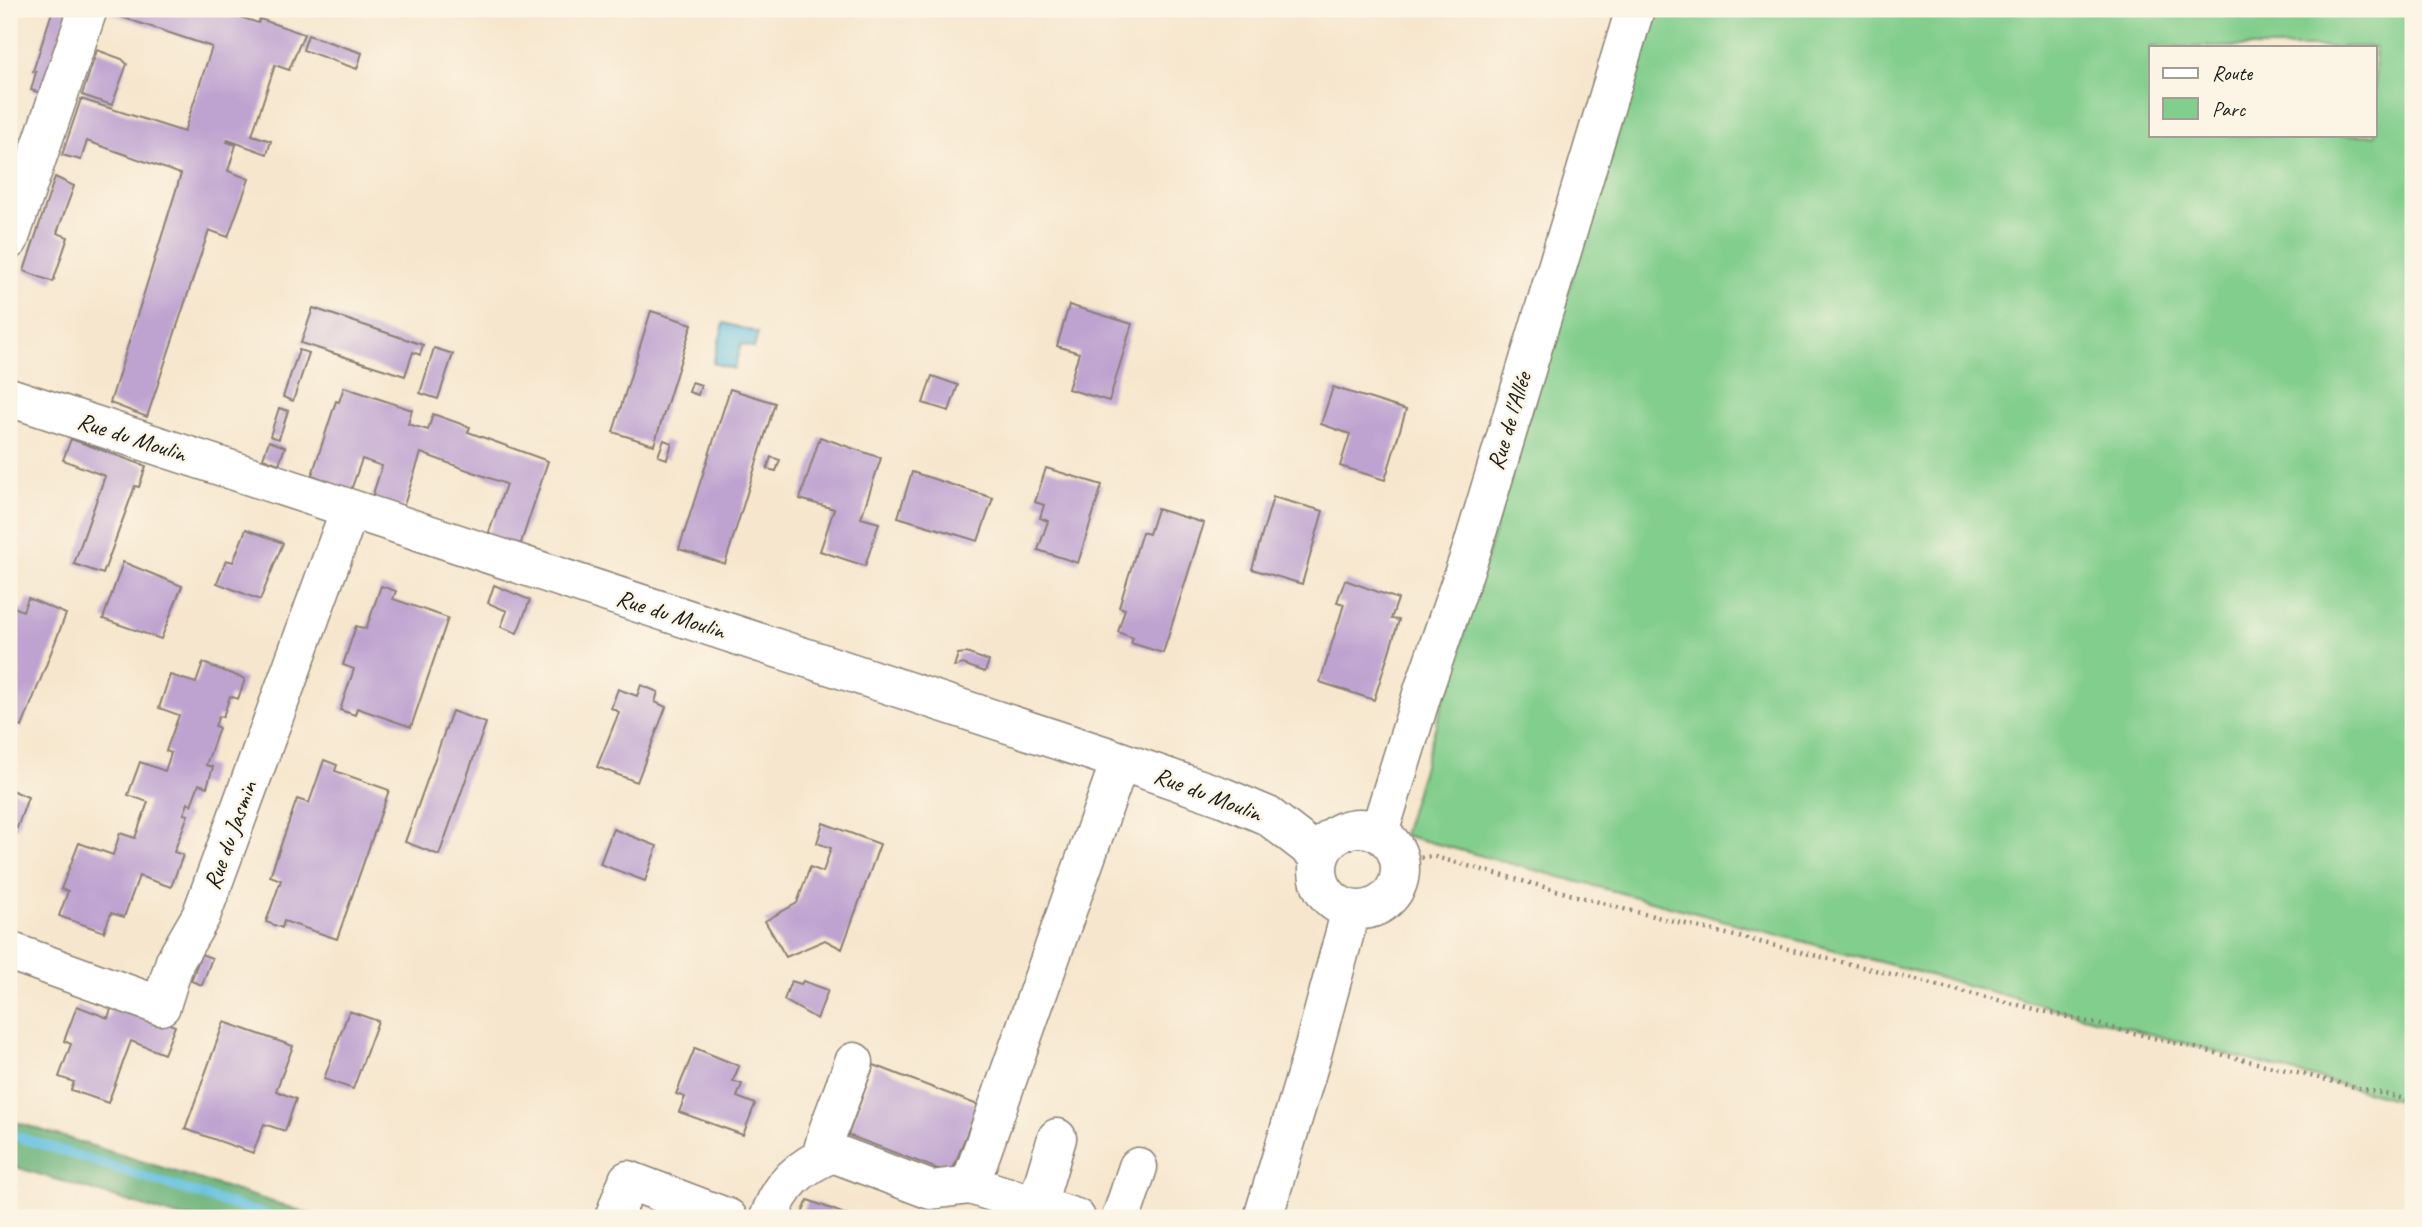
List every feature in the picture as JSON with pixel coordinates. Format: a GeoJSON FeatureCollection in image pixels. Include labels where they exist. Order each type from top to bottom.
{"type":"FeatureCollection","features":[{"type":"Feature","properties":{"kind":"street"},"geometry":{"type":"LineString","coordinates":[[9,240],[88,9]]}},
{"type":"Feature","properties":{"kind":"street","name":"Rue de l'Allée"},"geometry":{"type":"LineString","coordinates":[[1389,847],[1423,691],[1472,550],[1635,9]]}},
{"type":"Feature","properties":{"kind":"street","name":"Rue du Moulin"},"geometry":{"type":"LineString","coordinates":[[9,397],[1223,797],[1268,817],[1320,856]]}},
{"type":"Feature","properties":{"kind":"street","name":"Rue du Jasmin"},"geometry":{"type":"LineString","coordinates":[[9,951],[161,1006],[175,961],[201,916],[350,509]]}},
{"type":"Feature","properties":{"kind":"street"},"geometry":{"type":"LineString","coordinates":[[970,1185],[1120,761]]}},
{"type":"Feature","properties":{"kind":"street"},"geometry":{"type":"LineString","coordinates":[[1365,828],[1389,847],[1400,874],[1389,898],[1377,906],[1351,910],[1338,905],[1324,890],[1318,870],[1320,856],[1327,844],[1338,834],[1350,829],[1365,828]]}},
{"type":"Feature","properties":{"kind":"street"},"geometry":{"type":"LineString","coordinates":[[1259,1211],[1309,1065],[1351,910]]}},
{"type":"Feature","properties":{"kind":"street"},"geometry":{"type":"LineString","coordinates":[[821,1158],[828,1131],[854,1062]]}},
{"type":"Feature","properties":{"kind":"street"},"geometry":{"type":"LineString","coordinates":[[1035,1212],[1057,1138]]}},
{"type":"Feature","properties":{"kind":"street"},"geometry":{"type":"LineString","coordinates":[[769,1218],[776,1198],[806,1165],[833,1153],[931,1190],[970,1185],[1035,1212],[1076,1218]]}},
{"type":"Feature","properties":{"kind":"street"},"geometry":{"type":"LineString","coordinates":[[1121,1218],[1138,1167]]}},
{"type":"Feature","properties":{"kind":"street"},"geometry":{"type":"LineString","coordinates":[[614,1218],[628,1180],[728,1218]]}},
{"type":"Feature","properties":{"kind":"path"},"geometry":{"type":"LineString","coordinates":[[1389,847],[1432,856],[1624,909],[2413,1101]]}},
{"type":"Feature","properties":{"kind":"green space"},"geometry":{"type":"Polygon","coordinates":[[[1657,9],[2413,9],[2413,1104],[1403,835],[1536,393],[1657,9]]]}},
{"type":"Feature","properties":{"kind":"green space"},"geometry":{"type":"Polygon","coordinates":[[[9,1120],[324,1218],[182,1218],[9,1165],[9,1120]]]}},
{"type":"Feature","properties":{"kind":"water"},"geometry":{"type":"Polygon","coordinates":[[[724,323],[758,333],[754,348],[741,344],[734,369],[713,363],[724,323]]]}},
{"type":"Feature","properties":{"kind":"building"},"geometry":{"type":"Polygon","coordinates":[[[53,9],[69,9],[41,93],[31,90],[36,72],[33,71],[53,9]]]}},
{"type":"Feature","properties":{"kind":"building"},"geometry":{"type":"Polygon","coordinates":[[[111,9],[216,9],[258,23],[260,19],[304,34],[289,70],[275,65],[252,135],[271,141],[267,154],[228,140],[227,142],[236,145],[228,171],[249,179],[228,237],[209,230],[147,417],[110,403],[181,174],[87,141],[81,160],[62,155],[81,99],[184,132],[212,47],[109,13],[111,9]]]}},
{"type":"Feature","properties":{"kind":"building"},"geometry":{"type":"Polygon","coordinates":[[[308,35],[362,53],[357,69],[303,50],[308,35]]]}},
{"type":"Feature","properties":{"kind":"building"},"geometry":{"type":"Polygon","coordinates":[[[97,50],[122,59],[127,64],[112,105],[82,95],[97,50]]]}},
{"type":"Feature","properties":{"kind":"building"},"geometry":{"type":"Polygon","coordinates":[[[55,177],[74,186],[57,233],[68,237],[53,282],[24,271],[55,177]]]}},
{"type":"Feature","properties":{"kind":"building"},"geometry":{"type":"Polygon","coordinates":[[[1069,305],[1132,324],[1109,401],[1068,389],[1079,353],[1057,346],[1069,305]]]}},
{"type":"Feature","properties":{"kind":"building"},"geometry":{"type":"Polygon","coordinates":[[[313,308],[423,345],[420,355],[413,352],[405,376],[301,343],[313,308]]]}},
{"type":"Feature","properties":{"kind":"building"},"geometry":{"type":"Polygon","coordinates":[[[651,311],[692,324],[654,445],[613,432],[651,311]]]}},
{"type":"Feature","properties":{"kind":"building"},"geometry":{"type":"Polygon","coordinates":[[[434,348],[453,354],[438,399],[420,393],[434,348]]]}},
{"type":"Feature","properties":{"kind":"building"},"geometry":{"type":"Polygon","coordinates":[[[299,350],[309,353],[293,401],[283,397],[299,350]]]}},
{"type":"Feature","properties":{"kind":"building"},"geometry":{"type":"Polygon","coordinates":[[[932,376],[958,385],[949,411],[923,403],[932,376]]]}},
{"type":"Feature","properties":{"kind":"building"},"geometry":{"type":"Polygon","coordinates":[[[692,382],[701,385],[698,395],[689,392],[692,382]]]}},
{"type":"Feature","properties":{"kind":"building"},"geometry":{"type":"Polygon","coordinates":[[[344,387],[412,410],[408,424],[428,430],[433,414],[470,427],[468,432],[548,461],[519,549],[487,538],[506,484],[421,453],[403,508],[372,497],[382,466],[362,459],[351,490],[312,475],[336,401],[339,402],[344,387]]]}},
{"type":"Feature","properties":{"kind":"building"},"geometry":{"type":"Polygon","coordinates":[[[1333,387],[1406,410],[1385,480],[1340,466],[1350,434],[1321,424],[1333,387]]]}},
{"type":"Feature","properties":{"kind":"building"},"geometry":{"type":"Polygon","coordinates":[[[730,389],[775,403],[725,564],[679,549],[730,389]]]}},
{"type":"Feature","properties":{"kind":"building"},"geometry":{"type":"Polygon","coordinates":[[[279,408],[288,411],[279,439],[270,436],[279,408]]]}},
{"type":"Feature","properties":{"kind":"building"},"geometry":{"type":"Polygon","coordinates":[[[820,437],[881,458],[861,518],[879,523],[865,566],[820,551],[834,509],[800,499],[820,437]]]}},
{"type":"Feature","properties":{"kind":"building"},"geometry":{"type":"Polygon","coordinates":[[[71,439],[146,466],[139,487],[135,486],[103,574],[74,564],[105,476],[63,460],[71,439]]]}},
{"type":"Feature","properties":{"kind":"building"},"geometry":{"type":"Polygon","coordinates":[[[664,440],[672,443],[667,459],[658,456],[664,440]]]}},
{"type":"Feature","properties":{"kind":"building"},"geometry":{"type":"Polygon","coordinates":[[[269,441],[285,447],[279,464],[263,458],[269,441]]]}},
{"type":"Feature","properties":{"kind":"building"},"geometry":{"type":"Polygon","coordinates":[[[771,457],[780,460],[776,471],[767,469],[771,457]]]}},
{"type":"Feature","properties":{"kind":"building"},"geometry":{"type":"Polygon","coordinates":[[[1046,468],[1102,485],[1078,563],[1038,550],[1048,521],[1040,518],[1044,505],[1035,502],[1046,468]]]}},
{"type":"Feature","properties":{"kind":"building"},"geometry":{"type":"Polygon","coordinates":[[[912,472],[993,498],[978,541],[898,517],[912,472]]]}},
{"type":"Feature","properties":{"kind":"building"},"geometry":{"type":"Polygon","coordinates":[[[1273,497],[1323,511],[1302,584],[1252,569],[1273,497]]]}},
{"type":"Feature","properties":{"kind":"building"},"geometry":{"type":"Polygon","coordinates":[[[1157,509],[1204,523],[1163,653],[1131,643],[1133,638],[1118,632],[1125,609],[1119,607],[1142,532],[1149,534],[1157,509]]]}},
{"type":"Feature","properties":{"kind":"building"},"geometry":{"type":"Polygon","coordinates":[[[246,529],[283,543],[260,600],[217,583],[226,560],[233,562],[246,529]]]}},
{"type":"Feature","properties":{"kind":"building"},"geometry":{"type":"Polygon","coordinates":[[[123,562],[182,586],[161,639],[103,619],[123,562]]]}},
{"type":"Feature","properties":{"kind":"building"},"geometry":{"type":"Polygon","coordinates":[[[1345,580],[1398,599],[1391,619],[1399,620],[1374,700],[1320,682],[1344,604],[1337,602],[1345,580]]]}},
{"type":"Feature","properties":{"kind":"building"},"geometry":{"type":"Polygon","coordinates":[[[494,585],[530,600],[517,633],[501,627],[507,611],[488,603],[494,585]]]}},
{"type":"Feature","properties":{"kind":"building"},"geometry":{"type":"Polygon","coordinates":[[[381,586],[396,591],[393,599],[448,618],[411,727],[357,708],[355,715],[340,710],[354,669],[343,665],[356,626],[366,629],[381,586]]]}},
{"type":"Feature","properties":{"kind":"building"},"geometry":{"type":"Polygon","coordinates":[[[28,598],[66,614],[22,727],[9,722],[9,605],[23,611],[28,598]]]}},
{"type":"Feature","properties":{"kind":"building"},"geometry":{"type":"Polygon","coordinates":[[[966,653],[989,661],[985,672],[963,664],[954,667],[958,654],[966,653]]]}},
{"type":"Feature","properties":{"kind":"building"},"geometry":{"type":"Polygon","coordinates":[[[203,663],[245,679],[238,699],[230,696],[223,717],[219,716],[215,726],[219,728],[206,765],[213,767],[207,787],[199,784],[191,805],[188,803],[184,814],[188,815],[174,852],[183,855],[171,887],[139,876],[124,917],[111,913],[104,932],[59,916],[68,891],[61,889],[79,843],[113,855],[120,833],[135,838],[148,802],[128,795],[140,762],[165,771],[171,753],[166,751],[179,715],[159,708],[170,675],[196,683],[203,663]]]}},
{"type":"Feature","properties":{"kind":"building"},"geometry":{"type":"Polygon","coordinates":[[[641,685],[658,692],[655,702],[666,707],[637,782],[597,767],[619,712],[611,708],[618,689],[637,696],[641,685]]]}},
{"type":"Feature","properties":{"kind":"building"},"geometry":{"type":"Polygon","coordinates":[[[452,711],[486,723],[439,855],[405,842],[452,711]]]}},
{"type":"Feature","properties":{"kind":"building"},"geometry":{"type":"Polygon","coordinates":[[[324,760],[337,765],[335,771],[389,790],[337,939],[284,921],[282,928],[266,922],[281,880],[270,876],[297,799],[309,803],[324,760]]]}},
{"type":"Feature","properties":{"kind":"building"},"geometry":{"type":"Polygon","coordinates":[[[9,789],[28,797],[17,828],[9,825],[9,789]]]}},
{"type":"Feature","properties":{"kind":"building"},"geometry":{"type":"Polygon","coordinates":[[[823,823],[880,844],[842,949],[825,940],[786,957],[765,921],[797,903],[810,867],[823,872],[831,848],[817,843],[823,823]]]}},
{"type":"Feature","properties":{"kind":"building"},"geometry":{"type":"Polygon","coordinates":[[[613,829],[657,846],[645,881],[600,864],[613,829]]]}},
{"type":"Feature","properties":{"kind":"building"},"geometry":{"type":"Polygon","coordinates":[[[201,954],[212,958],[202,985],[191,981],[201,954]]]}},
{"type":"Feature","properties":{"kind":"building"},"geometry":{"type":"Polygon","coordinates":[[[791,981],[801,984],[803,981],[828,990],[817,1019],[784,1000],[791,981]]]}},
{"type":"Feature","properties":{"kind":"building"},"geometry":{"type":"Polygon","coordinates":[[[113,1003],[175,1026],[164,1054],[131,1041],[108,1103],[71,1090],[74,1082],[59,1077],[71,1044],[64,1041],[77,1006],[108,1018],[113,1003]]]}},
{"type":"Feature","properties":{"kind":"building"},"geometry":{"type":"Polygon","coordinates":[[[349,1011],[378,1021],[353,1089],[324,1079],[349,1011]]]}},
{"type":"Feature","properties":{"kind":"building"},"geometry":{"type":"Polygon","coordinates":[[[224,1022],[293,1046],[276,1091],[296,1099],[285,1131],[264,1124],[253,1153],[185,1129],[224,1022]]]}},
{"type":"Feature","properties":{"kind":"building"},"geometry":{"type":"Polygon","coordinates":[[[695,1048],[739,1066],[733,1081],[742,1084],[737,1097],[755,1104],[743,1135],[679,1112],[685,1097],[676,1094],[695,1048]]]}},
{"type":"Feature","properties":{"kind":"building"},"geometry":{"type":"Polygon","coordinates":[[[874,1065],[978,1105],[951,1174],[848,1135],[874,1065]]]}},
{"type":"Feature","properties":{"kind":"building"},"geometry":{"type":"Polygon","coordinates":[[[808,1200],[855,1218],[800,1218],[808,1200]]]}},
{"type":"Feature","properties":{"kind":"waterway"},"geometry":{"type":"LineString","coordinates":[[9,1134],[274,1218]]}}]}
